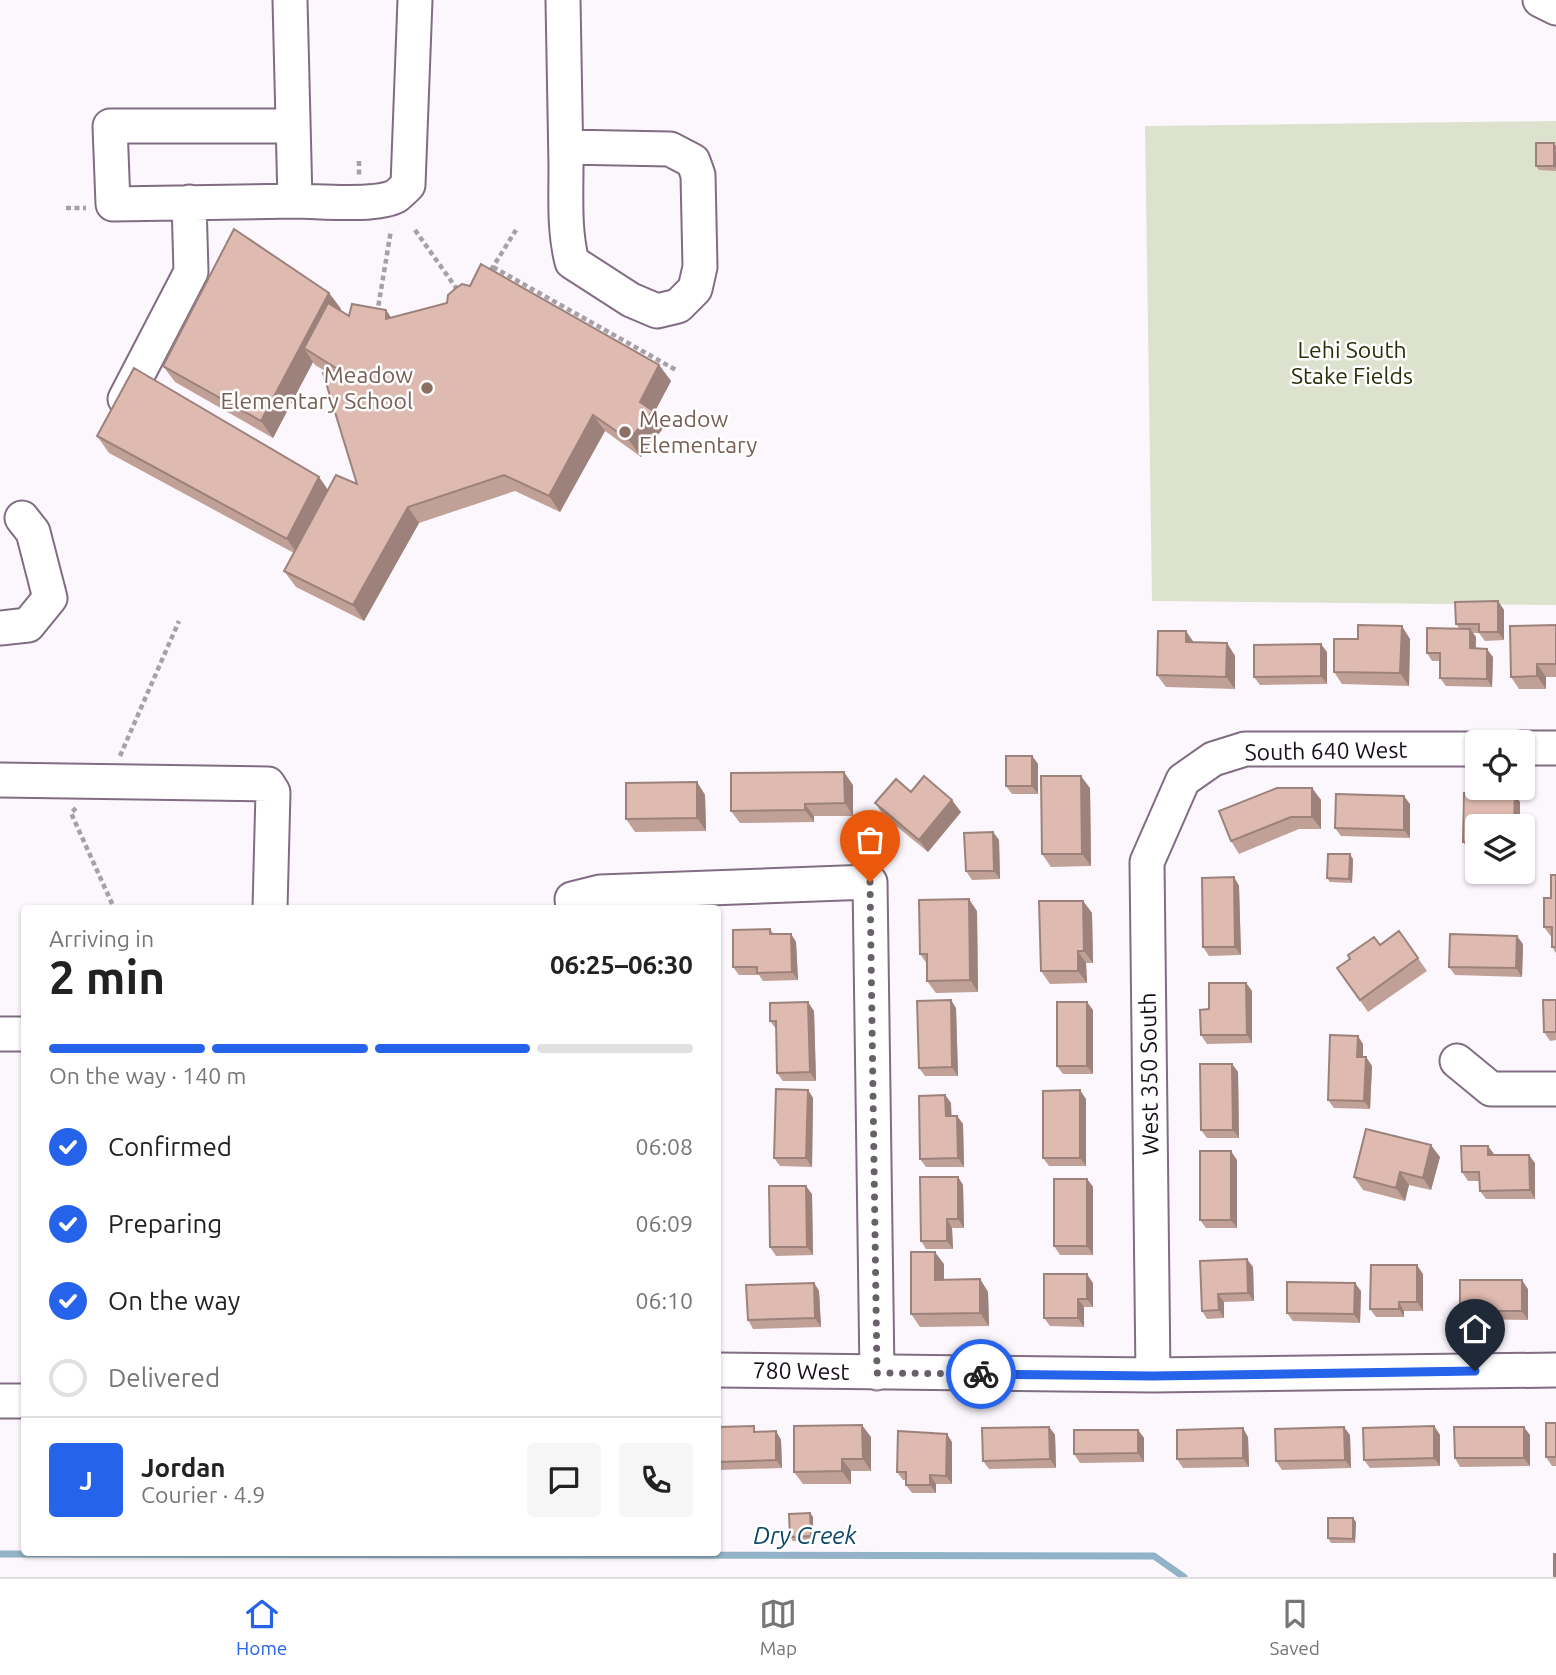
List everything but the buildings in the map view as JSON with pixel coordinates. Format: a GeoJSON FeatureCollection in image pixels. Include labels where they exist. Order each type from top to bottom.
{"type":"FeatureCollection","features":[{"type":"Feature","properties":{"kind":"street"},"geometry":{"type":"LineString","coordinates":[[290,0],[295,201]]}},
{"type":"Feature","properties":{"kind":"street"},"geometry":{"type":"LineString","coordinates":[[292,126],[110,126],[113,204],[378,202],[396,196],[408,185],[415,0]]}},
{"type":"Feature","properties":{"kind":"street"},"geometry":{"type":"LineString","coordinates":[[563,0],[567,243],[572,262],[631,300],[657,311],[678,306],[695,289],[700,267],[698,175],[693,161],[670,149],[566,147]]}},
{"type":"Feature","properties":{"kind":"street"},"geometry":{"type":"LineString","coordinates":[[1540,0],[1556,8]]}},
{"type":"Feature","properties":{"kind":"street"},"geometry":{"type":"LineString","coordinates":[[125,399],[191,272],[189,202]]}},
{"type":"Feature","properties":{"kind":"street"},"geometry":{"type":"LineString","coordinates":[[0,628],[28,625],[50,598],[33,532],[22,517]]}},
{"type":"Feature","properties":{"kind":"street","name":"South 640 West"},"geometry":{"type":"LineString","coordinates":[[1183,780],[1213,759],[1245,749],[1465,748]]}},
{"type":"Feature","properties":{"kind":"street"},"geometry":{"type":"LineString","coordinates":[[1535,748],[1556,748]]}},
{"type":"Feature","properties":{"kind":"street"},"geometry":{"type":"LineString","coordinates":[[0,780],[268,784],[273,792],[270,905]]}},
{"type":"Feature","properties":{"kind":"street","name":"West 350 South"},"geometry":{"type":"LineString","coordinates":[[1153,1376],[1147,862],[1183,780]]}},
{"type":"Feature","properties":{"kind":"street"},"geometry":{"type":"LineString","coordinates":[[573,904],[600,892],[870,882],[877,1373]]}},
{"type":"Feature","properties":{"kind":"street"},"geometry":{"type":"LineString","coordinates":[[0,1034],[21,1034]]}},
{"type":"Feature","properties":{"kind":"street"},"geometry":{"type":"LineString","coordinates":[[1457,1061],[1491,1089],[1556,1089]]}},
{"type":"Feature","properties":{"kind":"street","name":"780 West"},"geometry":{"type":"LineString","coordinates":[[721,1370],[1153,1376],[1556,1370]]}},
{"type":"Feature","properties":{"kind":"street"},"geometry":{"type":"LineString","coordinates":[[0,1401],[21,1401]]}},
{"type":"Feature","properties":{"kind":"path"},"geometry":{"type":"LineString","coordinates":[[66,208],[91,208]]}},
{"type":"Feature","properties":{"kind":"path"},"geometry":{"type":"LineString","coordinates":[[376,322],[391,230]]}},
{"type":"Feature","properties":{"kind":"path"},"geometry":{"type":"LineString","coordinates":[[415,230],[460,294]]}},
{"type":"Feature","properties":{"kind":"path"},"geometry":{"type":"LineString","coordinates":[[486,277],[516,230]]}},
{"type":"Feature","properties":{"kind":"path"},"geometry":{"type":"LineString","coordinates":[[493,267],[676,370]]}},
{"type":"Feature","properties":{"kind":"path"},"geometry":{"type":"LineString","coordinates":[[590,322],[594,314]]}},
{"type":"Feature","properties":{"kind":"green space","name":"Lehi South Stake Fields"},"geometry":{"type":"Polygon","coordinates":[[[1556,121],[1556,605],[1152,601],[1145,126],[1556,121]]]}},
{"type":"Feature","properties":{"kind":"waterway","name":"Dry Creek"},"geometry":{"type":"LineString","coordinates":[[0,1554],[21,1554]]}},
{"type":"Feature","properties":{"kind":"waterway","name":"Dry Creek"},"geometry":{"type":"LineString","coordinates":[[721,1555],[1154,1556],[1184,1577]]}},
{"type":"Feature","properties":{"kind":"way so far"},"geometry":{"type":"LineString","coordinates":[[870,882],[877,1373],[981,1374]]}},
{"type":"Feature","properties":{"kind":"place","name":"Meadow Elementary School"},"geometry":{"type":"Point","coordinates":[427,388]}},
{"type":"Feature","properties":{"kind":"place","name":"Meadow Elementary"},"geometry":{"type":"Point","coordinates":[625,432]}},
{"type":"Feature","properties":{"kind":"route"},"geometry":{"type":"LineString","coordinates":[[981,1374],[1153,1376],[1475,1371]]}}]}
